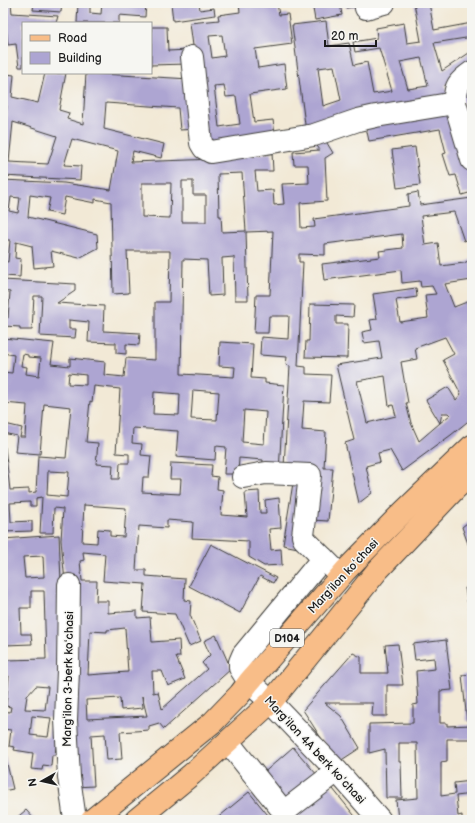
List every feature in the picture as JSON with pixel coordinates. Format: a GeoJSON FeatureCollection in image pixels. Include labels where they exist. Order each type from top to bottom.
{"type":"FeatureCollection","features":[{"type":"Feature","properties":{"kind":"main road","name":"Margʻilon koʻchasi"},"geometry":{"type":"LineString","coordinates":[[92,820],[213,722],[240,694],[341,576],[398,516],[472,446]]}},
{"type":"Feature","properties":{"kind":"main road","name":"Margʻilon koʻchasi"},"geometry":{"type":"LineString","coordinates":[[136,820],[192,774],[271,702],[377,571],[456,488],[472,474]]}},
{"type":"Feature","properties":{"kind":"street"},"geometry":{"type":"LineString","coordinates":[[192,57],[201,143],[204,148],[211,152],[314,135],[358,120],[376,116],[455,104]]}},
{"type":"Feature","properties":{"kind":"street"},"geometry":{"type":"LineString","coordinates":[[472,72],[460,80],[454,96],[455,104],[472,160]]}},
{"type":"Feature","properties":{"kind":"street"},"geometry":{"type":"LineString","coordinates":[[243,477],[266,473],[310,475],[303,536],[305,541],[341,576]]}},
{"type":"Feature","properties":{"kind":"street"},"geometry":{"type":"LineString","coordinates":[[249,682],[240,668],[240,662],[243,655],[323,558]]}},
{"type":"Feature","properties":{"kind":"street","name":"Margʻilon 3-berk koʻchasi"},"geometry":{"type":"LineString","coordinates":[[69,585],[66,720],[69,777],[75,820]]}},
{"type":"Feature","properties":{"kind":"street","name":"Margʻilon 4А berk koʻchasi"},"geometry":{"type":"LineString","coordinates":[[249,682],[271,702],[337,771],[380,820]]}},
{"type":"Feature","properties":{"kind":"street"},"geometry":{"type":"LineString","coordinates":[[228,742],[279,806],[284,809],[288,808],[337,771]]}},
{"type":"Feature","properties":{"kind":"building"},"geometry":{"type":"Polygon","coordinates":[[[3,3],[11,3],[12,13],[58,16],[56,22],[22,22],[22,67],[19,67],[16,44],[8,45],[6,26],[3,26],[3,3]]]}},
{"type":"Feature","properties":{"kind":"building"},"geometry":{"type":"Polygon","coordinates":[[[34,3],[62,3],[61,12],[33,10],[34,3]]]}},
{"type":"Feature","properties":{"kind":"building"},"geometry":{"type":"Polygon","coordinates":[[[78,3],[90,3],[90,13],[101,14],[102,3],[146,3],[145,17],[119,15],[119,22],[77,22],[78,3]]]}},
{"type":"Feature","properties":{"kind":"building"},"geometry":{"type":"Polygon","coordinates":[[[171,3],[199,3],[200,10],[214,8],[215,15],[173,21],[171,3]]]}},
{"type":"Feature","properties":{"kind":"building"},"geometry":{"type":"Polygon","coordinates":[[[239,3],[277,3],[279,15],[288,14],[292,44],[255,49],[258,68],[284,64],[287,89],[250,94],[254,122],[273,120],[275,135],[206,144],[190,23],[219,20],[218,15],[240,12],[239,3]],[[222,35],[209,36],[212,58],[225,56],[222,35]],[[224,85],[214,86],[219,127],[240,124],[236,96],[226,97],[224,85]]]}},
{"type":"Feature","properties":{"kind":"building"},"geometry":{"type":"Polygon","coordinates":[[[312,3],[340,3],[342,15],[315,20],[312,3]]]}},
{"type":"Feature","properties":{"kind":"building"},"geometry":{"type":"Polygon","coordinates":[[[345,3],[362,3],[362,6],[346,8],[345,3]]]}},
{"type":"Feature","properties":{"kind":"building"},"geometry":{"type":"Polygon","coordinates":[[[414,3],[429,3],[434,30],[472,23],[472,37],[434,43],[442,71],[472,51],[472,67],[445,85],[449,99],[306,132],[292,25],[326,21],[329,46],[349,43],[354,65],[367,62],[373,94],[392,91],[379,48],[355,52],[353,42],[377,38],[376,28],[404,23],[407,43],[421,41],[414,3]],[[421,58],[400,62],[408,89],[428,86],[421,58]],[[334,66],[318,68],[323,106],[341,100],[334,66]]]}},
{"type":"Feature","properties":{"kind":"building"},"geometry":{"type":"Polygon","coordinates":[[[152,27],[167,27],[168,51],[188,50],[188,64],[152,65],[152,27]]]}},
{"type":"Feature","properties":{"kind":"building"},"geometry":{"type":"Polygon","coordinates":[[[3,69],[7,70],[6,74],[14,75],[12,97],[38,103],[45,74],[66,74],[59,110],[69,113],[67,119],[83,124],[86,74],[190,79],[195,129],[180,130],[178,108],[106,103],[104,129],[164,144],[161,158],[133,151],[131,162],[217,159],[217,157],[272,153],[273,171],[255,171],[257,191],[273,190],[274,205],[284,204],[282,184],[309,183],[308,165],[294,165],[293,152],[320,150],[315,143],[324,138],[333,153],[325,158],[327,201],[300,203],[301,228],[315,227],[314,219],[409,206],[408,194],[418,192],[420,205],[472,198],[472,238],[464,241],[454,212],[421,216],[425,245],[438,243],[441,266],[464,263],[472,259],[472,280],[445,284],[454,307],[472,300],[472,418],[402,471],[390,450],[378,453],[380,462],[366,466],[372,493],[359,503],[345,443],[354,440],[336,365],[382,358],[379,341],[364,343],[362,332],[372,330],[370,320],[377,319],[373,294],[416,288],[417,297],[396,300],[400,322],[428,318],[425,295],[436,294],[432,286],[421,287],[420,281],[402,283],[401,270],[324,280],[322,264],[380,257],[379,251],[403,248],[402,234],[325,244],[325,255],[299,254],[299,262],[303,262],[298,366],[306,367],[306,374],[331,375],[329,402],[304,401],[302,430],[326,432],[324,468],[333,468],[328,521],[312,520],[316,477],[284,466],[290,366],[286,365],[287,357],[260,355],[261,337],[288,339],[289,316],[269,316],[268,333],[254,333],[256,295],[270,295],[273,231],[246,232],[248,300],[235,300],[234,257],[222,258],[223,295],[209,296],[207,260],[183,259],[181,374],[234,377],[235,367],[219,366],[220,342],[253,344],[251,378],[265,379],[265,383],[284,385],[279,472],[262,471],[263,460],[239,458],[238,474],[224,474],[226,447],[216,446],[215,460],[176,457],[178,431],[133,428],[132,443],[142,444],[141,455],[151,456],[149,477],[143,477],[142,492],[180,494],[181,479],[170,479],[171,463],[212,465],[211,476],[218,477],[217,489],[223,490],[221,515],[247,517],[245,492],[259,491],[260,513],[266,513],[265,500],[279,498],[281,528],[269,529],[271,550],[281,549],[282,565],[264,566],[249,557],[249,541],[192,538],[193,522],[167,520],[167,528],[139,526],[136,570],[146,570],[146,576],[185,579],[184,600],[191,601],[190,615],[201,641],[189,646],[175,614],[143,612],[145,584],[103,581],[105,554],[83,552],[84,560],[80,561],[82,581],[97,581],[96,601],[108,601],[108,613],[137,611],[137,618],[150,617],[152,642],[179,640],[180,657],[176,657],[185,679],[168,686],[162,671],[152,671],[153,693],[158,692],[162,709],[207,669],[202,663],[210,655],[204,641],[216,635],[231,669],[164,729],[159,723],[149,726],[149,730],[120,732],[122,759],[107,760],[105,734],[91,735],[94,786],[75,787],[65,582],[61,540],[63,509],[54,508],[53,533],[40,533],[42,497],[36,498],[36,506],[30,506],[30,502],[10,503],[11,522],[32,521],[32,531],[3,532],[3,447],[5,447],[10,490],[29,489],[29,493],[36,492],[38,456],[66,458],[71,407],[44,404],[40,454],[15,452],[17,436],[3,433],[3,422],[5,422],[5,424],[22,428],[20,437],[25,437],[27,405],[3,403],[3,372],[12,373],[14,355],[3,353],[3,338],[54,343],[51,364],[70,366],[70,358],[105,362],[104,375],[124,377],[126,358],[155,360],[155,302],[169,302],[170,251],[127,251],[129,293],[113,294],[111,202],[95,199],[95,203],[65,197],[62,215],[47,212],[50,198],[30,195],[28,217],[97,234],[98,248],[79,258],[51,251],[53,266],[34,268],[32,246],[16,242],[15,258],[21,259],[20,277],[3,276],[3,261],[8,262],[10,240],[3,240],[3,180],[64,183],[111,190],[118,151],[72,139],[64,165],[81,166],[80,180],[3,176],[3,139],[7,106],[3,106],[3,69]],[[13,122],[9,162],[48,164],[57,136],[13,122]],[[242,173],[218,174],[219,216],[221,216],[222,232],[246,231],[242,173]],[[182,181],[182,222],[206,222],[206,195],[193,195],[193,181],[182,181]],[[142,183],[142,217],[170,218],[171,183],[142,183]],[[11,197],[9,211],[18,213],[20,198],[11,197]],[[445,337],[415,348],[417,359],[401,362],[408,403],[406,403],[411,423],[419,441],[440,423],[426,400],[448,387],[456,400],[461,394],[443,360],[454,354],[445,337]],[[23,354],[21,366],[27,367],[26,374],[39,376],[41,358],[28,357],[28,355],[23,354]],[[69,373],[68,384],[86,385],[86,375],[69,373]],[[385,376],[357,381],[367,423],[396,416],[393,405],[389,406],[385,376]],[[94,386],[92,402],[90,401],[86,442],[98,443],[96,464],[113,465],[112,479],[119,479],[120,463],[129,463],[129,454],[116,453],[120,389],[94,386]],[[193,390],[191,419],[217,420],[219,392],[193,390]],[[154,392],[153,414],[179,415],[180,394],[154,392]],[[244,410],[242,442],[264,444],[266,412],[244,410]],[[442,413],[440,423],[450,415],[448,413],[442,413]],[[48,471],[47,495],[67,497],[69,472],[48,471]],[[84,505],[82,542],[97,543],[98,529],[110,530],[110,536],[124,537],[126,508],[84,505]],[[125,628],[107,630],[107,632],[90,631],[88,675],[128,672],[125,628]],[[142,696],[143,708],[121,710],[120,698],[86,700],[87,719],[147,716],[142,696]]]}},
{"type":"Feature","properties":{"kind":"building"},"geometry":{"type":"Polygon","coordinates":[[[472,86],[472,147],[461,93],[472,86]]]}},
{"type":"Feature","properties":{"kind":"building"},"geometry":{"type":"Polygon","coordinates":[[[448,109],[472,181],[472,192],[462,195],[456,175],[450,176],[443,154],[446,153],[440,129],[369,141],[366,127],[448,109]]]}},
{"type":"Feature","properties":{"kind":"building"},"geometry":{"type":"Polygon","coordinates":[[[415,147],[420,185],[397,188],[392,150],[415,147]]]}},
{"type":"Feature","properties":{"kind":"building"},"geometry":{"type":"Polygon","coordinates":[[[3,280],[75,284],[75,291],[57,303],[104,306],[103,331],[140,333],[139,345],[126,344],[126,354],[116,353],[116,343],[88,342],[89,322],[69,320],[69,329],[76,329],[75,338],[40,336],[42,296],[34,296],[32,330],[20,330],[20,327],[3,326],[3,318],[8,318],[10,292],[3,291],[3,280]]]}},
{"type":"Feature","properties":{"kind":"building"},"geometry":{"type":"Polygon","coordinates":[[[310,304],[354,305],[353,317],[336,316],[336,324],[348,324],[347,358],[305,357],[306,341],[309,341],[310,304]]]}},
{"type":"Feature","properties":{"kind":"building"},"geometry":{"type":"Polygon","coordinates":[[[293,483],[308,485],[298,548],[283,545],[293,483]]]}},
{"type":"Feature","properties":{"kind":"building"},"geometry":{"type":"Polygon","coordinates":[[[472,519],[472,555],[462,527],[472,519]]]}},
{"type":"Feature","properties":{"kind":"building"},"geometry":{"type":"Polygon","coordinates":[[[59,535],[65,673],[55,755],[52,755],[51,766],[43,765],[42,770],[31,769],[33,753],[14,750],[15,747],[9,746],[11,730],[3,729],[3,711],[10,712],[11,707],[6,706],[9,676],[3,677],[3,539],[59,535]],[[43,556],[23,557],[25,578],[44,577],[43,556]],[[31,591],[31,608],[20,608],[21,634],[31,634],[32,644],[5,645],[6,660],[46,659],[44,591],[31,591]],[[36,686],[27,696],[25,709],[45,710],[48,687],[36,686]],[[32,716],[30,735],[48,737],[51,718],[32,716]]]}},
{"type":"Feature","properties":{"kind":"building"},"geometry":{"type":"Polygon","coordinates":[[[211,544],[276,578],[273,583],[260,576],[240,613],[189,586],[211,544]]]}},
{"type":"Feature","properties":{"kind":"building"},"geometry":{"type":"Polygon","coordinates":[[[472,587],[472,624],[471,624],[465,588],[472,587]]]}},
{"type":"Feature","properties":{"kind":"building"},"geometry":{"type":"Polygon","coordinates":[[[446,640],[452,690],[440,691],[440,723],[447,723],[447,726],[472,725],[472,739],[447,739],[447,761],[441,762],[441,796],[455,794],[454,783],[472,781],[472,794],[456,796],[458,816],[462,815],[462,820],[398,820],[396,800],[418,798],[417,743],[399,743],[402,798],[386,798],[385,749],[369,753],[369,724],[413,723],[413,705],[418,704],[416,671],[435,669],[434,658],[415,660],[413,644],[446,640]]]}},
{"type":"Feature","properties":{"kind":"building"},"geometry":{"type":"Polygon","coordinates":[[[398,644],[403,685],[387,685],[387,716],[372,716],[373,703],[325,703],[341,716],[360,748],[337,763],[303,710],[353,653],[361,657],[361,673],[388,673],[385,645],[398,644]]]}},
{"type":"Feature","properties":{"kind":"building"},"geometry":{"type":"Polygon","coordinates":[[[472,674],[472,720],[467,721],[462,675],[472,674]]]}},
{"type":"Feature","properties":{"kind":"building"},"geometry":{"type":"Polygon","coordinates":[[[3,747],[13,789],[3,791],[3,747]]]}},
{"type":"Feature","properties":{"kind":"building"},"geometry":{"type":"Polygon","coordinates":[[[293,747],[318,776],[285,804],[260,776],[293,747]]]}},
{"type":"Feature","properties":{"kind":"building"},"geometry":{"type":"Polygon","coordinates":[[[329,784],[358,820],[298,820],[293,814],[329,784]]]}},
{"type":"Feature","properties":{"kind":"building"},"geometry":{"type":"Polygon","coordinates":[[[249,792],[272,820],[215,820],[249,792]]]}},
{"type":"Feature","properties":{"kind":"building"},"geometry":{"type":"Polygon","coordinates":[[[26,810],[35,820],[14,820],[26,810]]]}}]}
